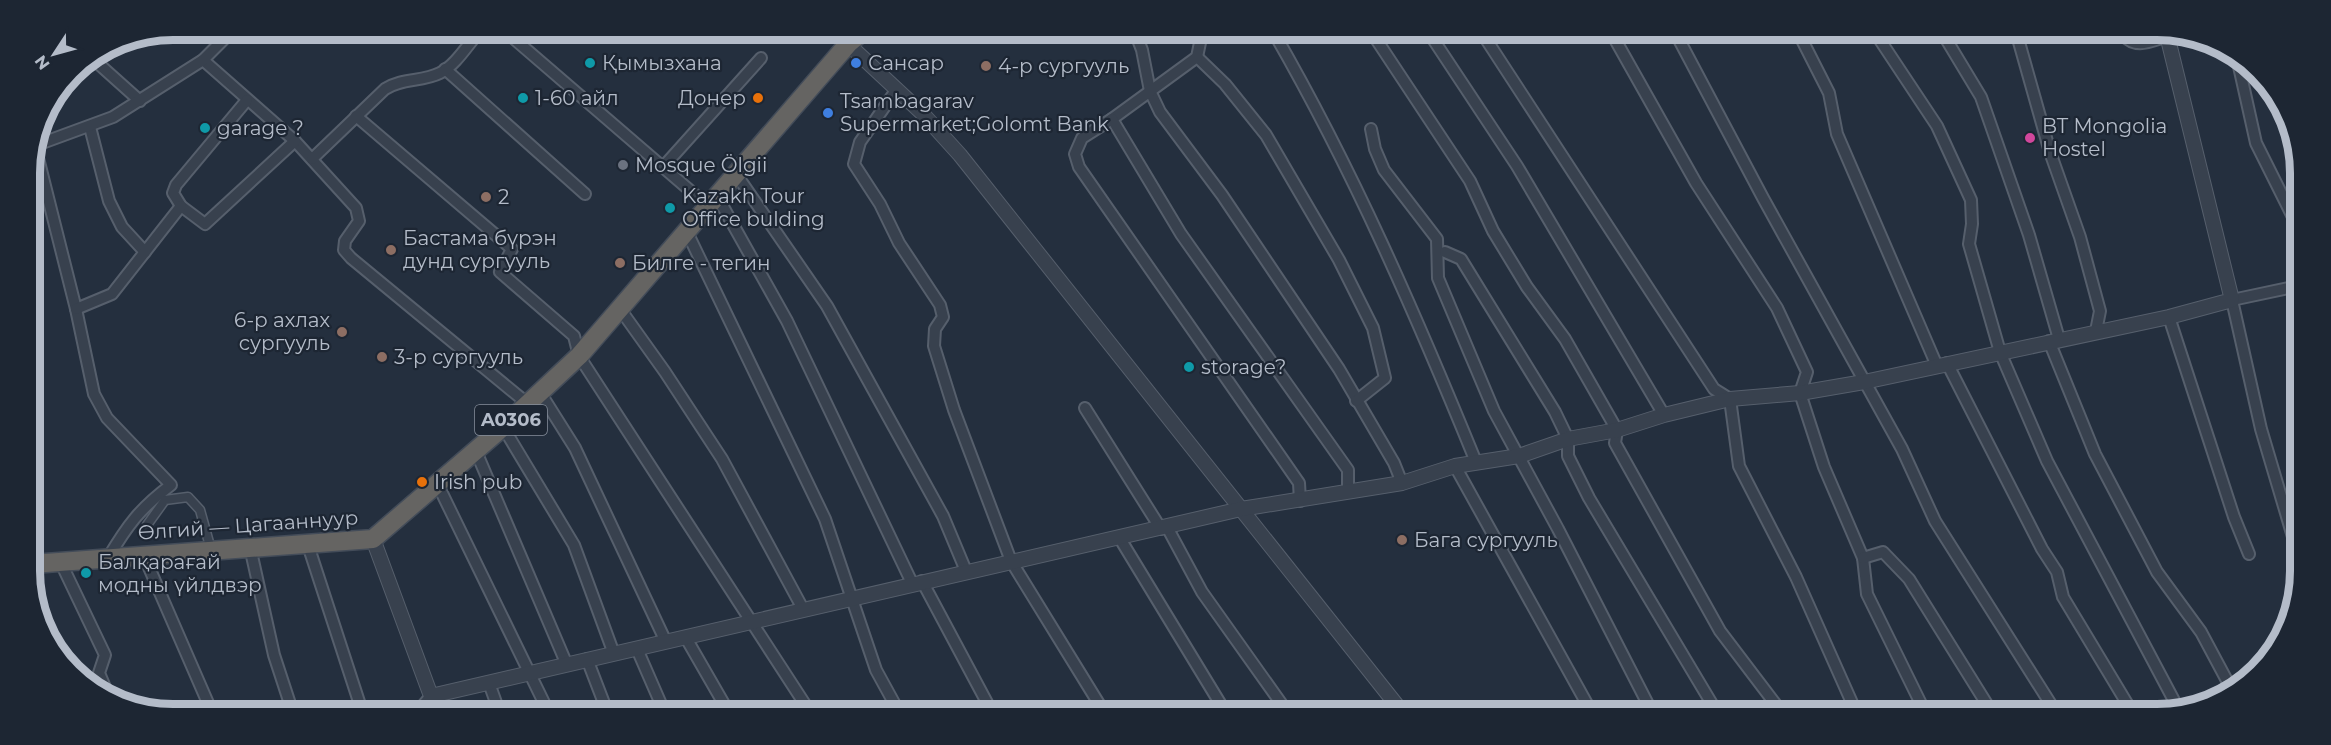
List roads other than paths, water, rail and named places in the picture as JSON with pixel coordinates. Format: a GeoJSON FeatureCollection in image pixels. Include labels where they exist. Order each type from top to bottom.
{"type":"FeatureCollection","features":[{"type":"Feature","properties":{"kind":"highway","name":"Өлгий — Цагааннуур"},"geometry":{"type":"LineString","coordinates":[[40,564],[373,538],[503,428],[579,356],[852,41]]}},
{"type":"Feature","properties":{"kind":"main road"},"geometry":{"type":"LineString","coordinates":[[844,41],[848,44]]}},
{"type":"Feature","properties":{"kind":"street"},"geometry":{"type":"LineString","coordinates":[[1200,40],[1197,57],[1082,138],[1075,154],[1079,167],[1299,483],[1300,501]]}},
{"type":"Feature","properties":{"kind":"street"},"geometry":{"type":"LineString","coordinates":[[1278,40],[1337,148],[1419,324],[1476,462]]}},
{"type":"Feature","properties":{"kind":"street"},"geometry":{"type":"LineString","coordinates":[[1377,40],[1470,181],[1493,231],[1527,287],[1565,339],[1617,430],[1615,443],[1720,631],[1775,704]]}},
{"type":"Feature","properties":{"kind":"street"},"geometry":{"type":"LineString","coordinates":[[1434,40],[1517,166],[1664,415]]}},
{"type":"Feature","properties":{"kind":"street"},"geometry":{"type":"LineString","coordinates":[[1487,40],[1714,389],[1730,399]]}},
{"type":"Feature","properties":{"kind":"street"},"geometry":{"type":"LineString","coordinates":[[1615,40],[1696,183],[1777,308],[1807,372],[1800,393],[1824,467],[1863,558],[1867,594],[1921,704]]}},
{"type":"Feature","properties":{"kind":"street"},"geometry":{"type":"LineString","coordinates":[[1679,40],[1902,449],[1935,521],[2051,704]]}},
{"type":"Feature","properties":{"kind":"street"},"geometry":{"type":"LineString","coordinates":[[1802,40],[1829,93],[1837,134],[1942,365],[2042,549],[2057,572],[2063,597],[2127,704]]}},
{"type":"Feature","properties":{"kind":"street"},"geometry":{"type":"LineString","coordinates":[[1880,40],[1937,126],[1971,200],[1972,224],[1969,243],[2000,352],[2047,461],[2176,703]]}},
{"type":"Feature","properties":{"kind":"street"},"geometry":{"type":"LineString","coordinates":[[1947,40],[1981,96],[2029,235],[2054,340],[2100,464],[2157,572],[2201,632],[2229,684]]}},
{"type":"Feature","properties":{"kind":"street"},"geometry":{"type":"LineString","coordinates":[[2019,40],[2050,152],[2080,237],[2100,311],[2096,331]]}},
{"type":"Feature","properties":{"kind":"street"},"geometry":{"type":"LineString","coordinates":[[2128,40],[2140,45],[2156,40]]}},
{"type":"Feature","properties":{"kind":"street"},"geometry":{"type":"LineString","coordinates":[[45,141],[113,117],[203,60],[222,41]]}},
{"type":"Feature","properties":{"kind":"street"},"geometry":{"type":"LineString","coordinates":[[312,159],[393,84],[425,78],[445,69],[471,41]]}},
{"type":"Feature","properties":{"kind":"street"},"geometry":{"type":"LineString","coordinates":[[517,41],[664,166],[713,201],[787,321],[917,582],[987,704]]}},
{"type":"Feature","properties":{"kind":"street"},"geometry":{"type":"LineString","coordinates":[[1138,41],[1150,91],[1160,112],[1222,195],[1339,369],[1394,464],[1402,483]]}},
{"type":"Feature","properties":{"kind":"street"},"geometry":{"type":"LineString","coordinates":[[2169,41],[2261,429],[2290,527]]}},
{"type":"Feature","properties":{"kind":"street"},"geometry":{"type":"LineString","coordinates":[[848,44],[897,89],[960,155],[1396,704]]}},
{"type":"Feature","properties":{"kind":"street"},"geometry":{"type":"LineString","coordinates":[[1197,57],[1225,84],[1266,135],[1339,260],[1373,328],[1385,378],[1356,401]]}},
{"type":"Feature","properties":{"kind":"street"},"geometry":{"type":"LineString","coordinates":[[664,166],[761,58]]}},
{"type":"Feature","properties":{"kind":"street"},"geometry":{"type":"LineString","coordinates":[[203,60],[295,141],[356,208],[359,221],[345,241],[344,250],[351,258],[534,399],[575,448],[666,642]]}},
{"type":"Feature","properties":{"kind":"street"},"geometry":{"type":"LineString","coordinates":[[99,64],[140,101]]}},
{"type":"Feature","properties":{"kind":"street"},"geometry":{"type":"LineString","coordinates":[[2239,68],[2256,143],[2290,211]]}},
{"type":"Feature","properties":{"kind":"street"},"geometry":{"type":"LineString","coordinates":[[445,69],[585,194]]}},
{"type":"Feature","properties":{"kind":"street"},"geometry":{"type":"LineString","coordinates":[[897,89],[860,142],[854,164],[880,204],[898,243],[940,305],[943,317],[935,329],[934,346],[954,410],[1011,561],[1099,704]]}},
{"type":"Feature","properties":{"kind":"street"},"geometry":{"type":"LineString","coordinates":[[248,100],[176,184],[173,193],[181,206],[205,224],[295,141]]}},
{"type":"Feature","properties":{"kind":"street"},"geometry":{"type":"LineString","coordinates":[[356,116],[512,249],[500,272],[574,336],[579,356],[805,704]]}},
{"type":"Feature","properties":{"kind":"street"},"geometry":{"type":"LineString","coordinates":[[1112,119],[1181,234],[1347,470],[1348,491]]}},
{"type":"Feature","properties":{"kind":"street"},"geometry":{"type":"LineString","coordinates":[[90,127],[109,201],[122,227],[145,252]]}},
{"type":"Feature","properties":{"kind":"street"},"geometry":{"type":"LineString","coordinates":[[1371,129],[1375,149],[1384,170],[1437,239],[1438,278],[1483,387],[1648,704]]}},
{"type":"Feature","properties":{"kind":"street"},"geometry":{"type":"LineString","coordinates":[[41,170],[76,309],[90,381],[100,407],[171,485],[146,503],[130,521],[108,558]]}},
{"type":"Feature","properties":{"kind":"street"},"geometry":{"type":"LineString","coordinates":[[736,174],[827,306],[943,516],[966,571]]}},
{"type":"Feature","properties":{"kind":"street"},"geometry":{"type":"LineString","coordinates":[[76,309],[112,294],[181,206]]}},
{"type":"Feature","properties":{"kind":"street"},"geometry":{"type":"LineString","coordinates":[[686,230],[825,519],[876,670],[895,704]]}},
{"type":"Feature","properties":{"kind":"street"},"geometry":{"type":"LineString","coordinates":[[1445,252],[1461,259],[1534,376],[1568,439],[1568,456],[1589,498],[1712,704]]}},
{"type":"Feature","properties":{"kind":"street"},"geometry":{"type":"LineString","coordinates":[[424,704],[431,696],[752,623],[850,597],[1241,509],[1402,483],[1455,466],[1519,456],[1568,439],[1617,430],[1664,415],[1730,399],[1800,393],[1864,382],[2169,317],[2290,288]]}},
{"type":"Feature","properties":{"kind":"street"},"geometry":{"type":"LineString","coordinates":[[620,309],[722,459],[803,609]]}},
{"type":"Feature","properties":{"kind":"street"},"geometry":{"type":"LineString","coordinates":[[2169,317],[2234,517],[2249,554]]}},
{"type":"Feature","properties":{"kind":"street"},"geometry":{"type":"LineString","coordinates":[[1730,399],[1739,466],[1796,577],[1853,704]]}},
{"type":"Feature","properties":{"kind":"street"},"geometry":{"type":"LineString","coordinates":[[1085,408],[1164,528],[1202,592],[1282,704]]}},
{"type":"Feature","properties":{"kind":"street"},"geometry":{"type":"LineString","coordinates":[[503,428],[574,545],[614,654]]}},
{"type":"Feature","properties":{"kind":"street"},"geometry":{"type":"LineString","coordinates":[[476,449],[567,665]]}},
{"type":"Feature","properties":{"kind":"street"},"geometry":{"type":"LineString","coordinates":[[1455,466],[1587,704]]}},
{"type":"Feature","properties":{"kind":"street"},"geometry":{"type":"LineString","coordinates":[[437,483],[545,704]]}},
{"type":"Feature","properties":{"kind":"street"},"geometry":{"type":"LineString","coordinates":[[147,525],[165,500],[188,497],[200,510],[210,546]]}},
{"type":"Feature","properties":{"kind":"street"},"geometry":{"type":"LineString","coordinates":[[1119,537],[1221,704]]}},
{"type":"Feature","properties":{"kind":"street"},"geometry":{"type":"LineString","coordinates":[[373,538],[434,704]]}},
{"type":"Feature","properties":{"kind":"street"},"geometry":{"type":"LineString","coordinates":[[307,542],[360,704]]}},
{"type":"Feature","properties":{"kind":"street"},"geometry":{"type":"LineString","coordinates":[[250,548],[274,655],[290,704]]}},
{"type":"Feature","properties":{"kind":"street"},"geometry":{"type":"LineString","coordinates":[[1863,558],[1883,552],[1909,579],[1987,704]]}},
{"type":"Feature","properties":{"kind":"street"},"geometry":{"type":"LineString","coordinates":[[144,556],[208,704]]}},
{"type":"Feature","properties":{"kind":"street"},"geometry":{"type":"LineString","coordinates":[[61,563],[105,655],[99,674],[104,685]]}},
{"type":"Feature","properties":{"kind":"street"},"geometry":{"type":"LineString","coordinates":[[686,638],[724,704]]}},
{"type":"Feature","properties":{"kind":"street"},"geometry":{"type":"LineString","coordinates":[[637,649],[661,704]]}},
{"type":"Feature","properties":{"kind":"street"},"geometry":{"type":"LineString","coordinates":[[587,659],[604,704]]}},
{"type":"Feature","properties":{"kind":"street"},"geometry":{"type":"LineString","coordinates":[[489,682],[497,704]]}},
{"type":"Feature","properties":{"kind":"place","name":"Қымызхана"},"geometry":{"type":"Point","coordinates":[590,63]}},
{"type":"Feature","properties":{"kind":"place","name":"Сансар"},"geometry":{"type":"Point","coordinates":[856,63]}},
{"type":"Feature","properties":{"kind":"place","name":"4-р сургууль"},"geometry":{"type":"Point","coordinates":[986,66]}},
{"type":"Feature","properties":{"kind":"place","name":"1-60 айл"},"geometry":{"type":"Point","coordinates":[523,98]}},
{"type":"Feature","properties":{"kind":"place","name":"Донер"},"geometry":{"type":"Point","coordinates":[758,98]}},
{"type":"Feature","properties":{"kind":"place","name":"Tsambagarav Supermarket;Golomt Bank"},"geometry":{"type":"Point","coordinates":[828,113]}},
{"type":"Feature","properties":{"kind":"place","name":"garage ?"},"geometry":{"type":"Point","coordinates":[205,128]}},
{"type":"Feature","properties":{"kind":"place","name":"BT Mongolia Hostel"},"geometry":{"type":"Point","coordinates":[2030,138]}},
{"type":"Feature","properties":{"kind":"place","name":"Mosque Ölgii"},"geometry":{"type":"Point","coordinates":[623,165]}},
{"type":"Feature","properties":{"kind":"place","name":"2"},"geometry":{"type":"Point","coordinates":[486,197]}},
{"type":"Feature","properties":{"kind":"place","name":"Kazakh Tour Office bulding"},"geometry":{"type":"Point","coordinates":[670,208]}},
{"type":"Feature","properties":{"kind":"place","name":"Бастама бүрэн дунд сургууль"},"geometry":{"type":"Point","coordinates":[391,250]}},
{"type":"Feature","properties":{"kind":"place","name":"Билге - тегин"},"geometry":{"type":"Point","coordinates":[620,263]}},
{"type":"Feature","properties":{"kind":"place","name":"6-р ахлах сургууль"},"geometry":{"type":"Point","coordinates":[342,332]}},
{"type":"Feature","properties":{"kind":"place","name":"3-р сургууль"},"geometry":{"type":"Point","coordinates":[382,357]}},
{"type":"Feature","properties":{"kind":"place","name":"storage?"},"geometry":{"type":"Point","coordinates":[1189,367]}},
{"type":"Feature","properties":{"kind":"place","name":"Irish pub"},"geometry":{"type":"Point","coordinates":[422,482]}},
{"type":"Feature","properties":{"kind":"place","name":"Бага сургууль"},"geometry":{"type":"Point","coordinates":[1402,540]}},
{"type":"Feature","properties":{"kind":"place","name":"Балқарағай модны үйлдвэр"},"geometry":{"type":"Point","coordinates":[86,573]}}]}
